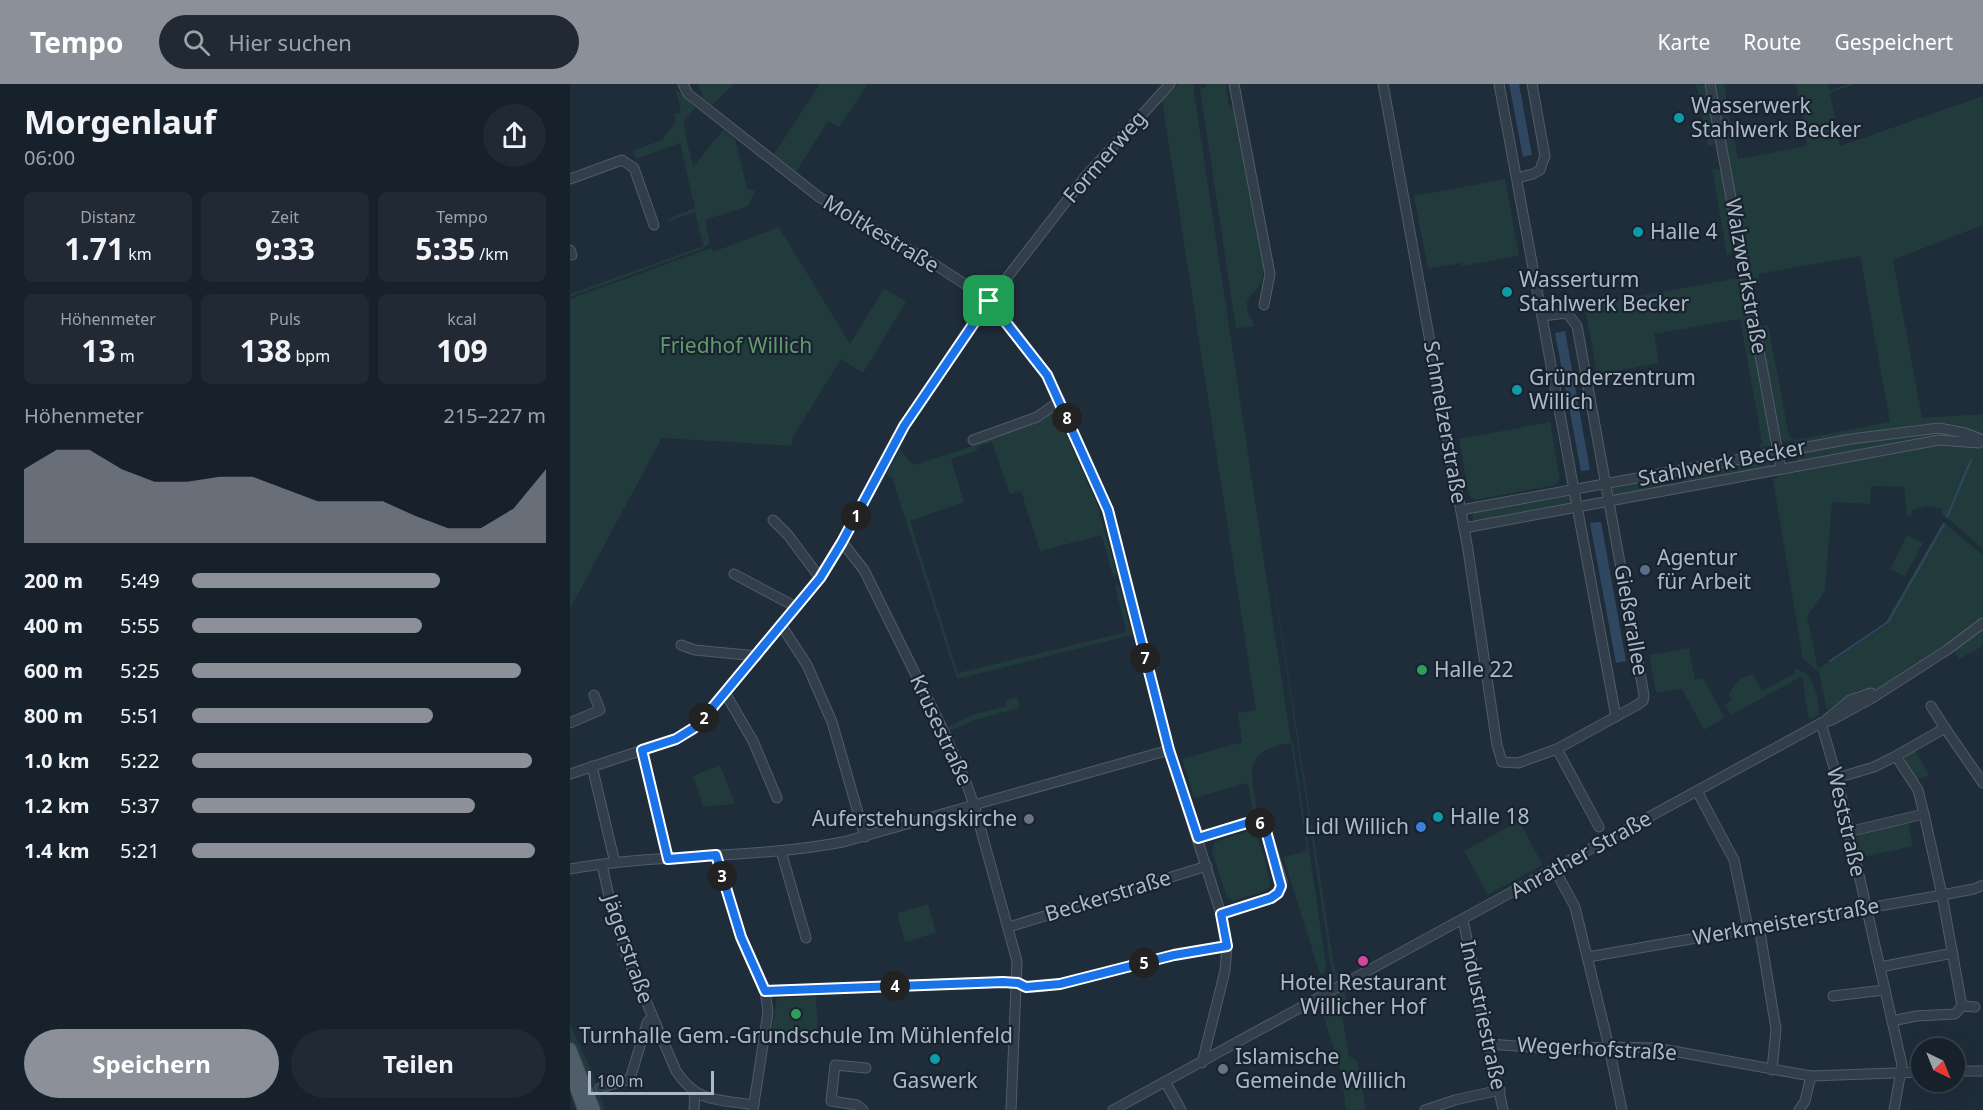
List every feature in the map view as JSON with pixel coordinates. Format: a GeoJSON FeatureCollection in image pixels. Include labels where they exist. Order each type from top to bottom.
{"type":"FeatureCollection","features":[{"type":"Feature","properties":{"kind":"main road"},"geometry":{"type":"LineString","coordinates":[[570,1049],[594,1110]]}},
{"type":"Feature","properties":{"kind":"main road"},"geometry":{"type":"LineString","coordinates":[[570,1070],[584,1110]]}},
{"type":"Feature","properties":{"kind":"street","name":"Moltkestraße"},"geometry":{"type":"LineString","coordinates":[[683,84],[692,97],[819,197],[937,266],[989,301],[1047,375],[1108,510],[1169,750],[1221,914],[1227,946],[1225,970],[1202,1063]]}},
{"type":"Feature","properties":{"kind":"street","name":"Formerweg"},"geometry":{"type":"LineString","coordinates":[[570,774],[676,739],[691,731],[725,693],[820,578],[842,542],[904,426],[989,301],[1041,232],[1100,160],[1170,84]]}},
{"type":"Feature","properties":{"kind":"street"},"geometry":{"type":"LineString","coordinates":[[1234,84],[1270,274],[1264,305]]}},
{"type":"Feature","properties":{"kind":"street","name":"Schmelzerstraße"},"geometry":{"type":"LineString","coordinates":[[1383,84],[1461,510],[1497,745],[1502,762],[1518,763],[1557,750]]}},
{"type":"Feature","properties":{"kind":"street","name":"Gießerallee"},"geometry":{"type":"LineString","coordinates":[[1499,84],[1574,491],[1617,717],[1644,699],[1644,693],[1609,501],[1576,326],[1567,313],[1542,316]]}},
{"type":"Feature","properties":{"kind":"street"},"geometry":{"type":"LineString","coordinates":[[1517,178],[1540,170],[1545,156],[1532,84]]}},
{"type":"Feature","properties":{"kind":"street","name":"Walzwerkstraße"},"geometry":{"type":"LineString","coordinates":[[1710,84],[1781,469]]}},
{"type":"Feature","properties":{"kind":"street"},"geometry":{"type":"LineString","coordinates":[[570,179],[622,160],[634,168],[654,225]]}},
{"type":"Feature","properties":{"kind":"street"},"geometry":{"type":"LineString","coordinates":[[973,440],[1037,417],[1060,402]]}},
{"type":"Feature","properties":{"kind":"street","name":"Stahlwerk Becker"},"geometry":{"type":"LineString","coordinates":[[1461,510],[1851,439],[1939,428],[1965,433],[1983,442]]}},
{"type":"Feature","properties":{"kind":"street","name":"Stahlwerk Becker"},"geometry":{"type":"LineString","coordinates":[[1464,528],[1939,440],[1983,442]]}},
{"type":"Feature","properties":{"kind":"street"},"geometry":{"type":"LineString","coordinates":[[773,520],[788,535],[820,578]]}},
{"type":"Feature","properties":{"kind":"street","name":"Krusestraße"},"geometry":{"type":"LineString","coordinates":[[842,542],[864,570],[944,732],[974,805],[1017,961],[1018,983],[1011,1110]]}},
{"type":"Feature","properties":{"kind":"street"},"geometry":{"type":"LineString","coordinates":[[735,574],[796,607]]}},
{"type":"Feature","properties":{"kind":"street","name":"Anrather Straße"},"geometry":{"type":"LineString","coordinates":[[1113,1110],[1823,722],[1832,720],[1874,697],[1929,662],[1983,623]]}},
{"type":"Feature","properties":{"kind":"street"},"geometry":{"type":"LineString","coordinates":[[782,626],[807,665],[832,722],[865,837]]}},
{"type":"Feature","properties":{"kind":"street"},"geometry":{"type":"LineString","coordinates":[[681,645],[695,650],[756,656]]}},
{"type":"Feature","properties":{"kind":"street"},"geometry":{"type":"LineString","coordinates":[[725,693],[753,741],[777,798]]}},
{"type":"Feature","properties":{"kind":"street"},"geometry":{"type":"LineString","coordinates":[[570,723],[600,710],[594,695]]}},
{"type":"Feature","properties":{"kind":"street"},"geometry":{"type":"LineString","coordinates":[[1931,706],[1983,783]]}},
{"type":"Feature","properties":{"kind":"street"},"geometry":{"type":"LineString","coordinates":[[1599,827],[1557,750],[1617,717]]}},
{"type":"Feature","properties":{"kind":"street","name":"Weststraße"},"geometry":{"type":"LineString","coordinates":[[1823,722],[1902,1065],[1894,1110]]}},
{"type":"Feature","properties":{"kind":"street"},"geometry":{"type":"LineString","coordinates":[[1837,778],[1874,767],[1945,728]]}},
{"type":"Feature","properties":{"kind":"street"},"geometry":{"type":"LineString","coordinates":[[642,750],[668,859]]}},
{"type":"Feature","properties":{"kind":"street"},"geometry":{"type":"LineString","coordinates":[[570,869],[615,863],[781,851],[829,845],[865,837],[1169,750]]}},
{"type":"Feature","properties":{"kind":"street"},"geometry":{"type":"LineString","coordinates":[[1896,756],[1918,790],[1942,896],[1962,1006]]}},
{"type":"Feature","properties":{"kind":"street"},"geometry":{"type":"LineString","coordinates":[[592,766],[615,863]]}},
{"type":"Feature","properties":{"kind":"street"},"geometry":{"type":"LineString","coordinates":[[1698,791],[1734,860],[1748,928]]}},
{"type":"Feature","properties":{"kind":"street"},"geometry":{"type":"LineString","coordinates":[[1848,832],[1924,814]]}},
{"type":"Feature","properties":{"kind":"street"},"geometry":{"type":"LineString","coordinates":[[1198,838],[1252,822],[1261,824],[1266,831],[1281,881],[1281,889],[1271,898],[1221,914]]}},
{"type":"Feature","properties":{"kind":"street"},"geometry":{"type":"LineString","coordinates":[[781,851],[806,938]]}},
{"type":"Feature","properties":{"kind":"street"},"geometry":{"type":"LineString","coordinates":[[694,1110],[695,1093],[705,1098],[753,1107],[768,1012],[765,991],[741,937],[716,855]]}},
{"type":"Feature","properties":{"kind":"street","name":"Jägerstraße"},"geometry":{"type":"LineString","coordinates":[[602,865],[620,935],[652,1017],[674,1068],[695,1093]]}},
{"type":"Feature","properties":{"kind":"street","name":"Beckerstraße"},"geometry":{"type":"LineString","coordinates":[[1009,927],[1207,866]]}},
{"type":"Feature","properties":{"kind":"street"},"geometry":{"type":"LineString","coordinates":[[1555,870],[1575,907],[1610,1047],[1622,1110]]}},
{"type":"Feature","properties":{"kind":"street","name":"Werkmeisterstraße"},"geometry":{"type":"LineString","coordinates":[[1588,957],[1942,896],[1983,885]]}},
{"type":"Feature","properties":{"kind":"street","name":"Industriestraße"},"geometry":{"type":"LineString","coordinates":[[1463,920],[1503,1110]]}},
{"type":"Feature","properties":{"kind":"street"},"geometry":{"type":"LineString","coordinates":[[1759,926],[1776,1029],[1772,1070]]}},
{"type":"Feature","properties":{"kind":"street"},"geometry":{"type":"LineString","coordinates":[[765,991],[1018,983],[1026,987],[1060,984],[1174,955],[1227,946]]}},
{"type":"Feature","properties":{"kind":"street"},"geometry":{"type":"LineString","coordinates":[[1880,967],[1953,953]]}},
{"type":"Feature","properties":{"kind":"street"},"geometry":{"type":"LineString","coordinates":[[1833,996],[1885,990]]}},
{"type":"Feature","properties":{"kind":"street"},"geometry":{"type":"LineString","coordinates":[[1892,1021],[1916,1016],[1954,1014],[1962,1006],[1975,1007]]}},
{"type":"Feature","properties":{"kind":"street"},"geometry":{"type":"LineString","coordinates":[[600,1088],[630,1079],[647,1023],[652,1017]]}},
{"type":"Feature","properties":{"kind":"street","name":"Wegerhofstraße"},"geometry":{"type":"LineString","coordinates":[[1489,1044],[1556,1049],[1656,1048],[1811,1076],[1911,1073]]}},
{"type":"Feature","properties":{"kind":"street"},"geometry":{"type":"LineString","coordinates":[[863,1110],[857,1105],[831,1101],[835,1065],[866,1068]]}},
{"type":"Feature","properties":{"kind":"street"},"geometry":{"type":"LineString","coordinates":[[1965,1071],[1983,1071]]}},
{"type":"Feature","properties":{"kind":"street"},"geometry":{"type":"LineString","coordinates":[[1799,1110],[1805,1101],[1811,1076]]}},
{"type":"Feature","properties":{"kind":"street"},"geometry":{"type":"LineString","coordinates":[[1166,1083],[1181,1110]]}},
{"type":"Feature","properties":{"kind":"street"},"geometry":{"type":"LineString","coordinates":[[1425,1110],[1455,1100],[1500,1090]]}},
{"type":"Feature","properties":{"kind":"green space"},"geometry":{"type":"Polygon","coordinates":[[[698,84],[734,84],[712,105],[703,97],[698,84]]]}},
{"type":"Feature","properties":{"kind":"green space"},"geometry":{"type":"Polygon","coordinates":[[[820,84],[868,84],[839,127],[828,121],[796,172],[774,154],[820,84]]]}},
{"type":"Feature","properties":{"kind":"green space"},"geometry":{"type":"Polygon","coordinates":[[[1179,84],[1193,84],[1326,964],[1325,972],[1320,974],[1283,857],[1307,851],[1291,743],[1274,747],[1256,758],[1252,776],[1258,814],[1253,814],[1248,783],[1194,798],[1182,759],[1242,742],[1238,713],[1256,710],[1162,100],[1179,84]]]}},
{"type":"Feature","properties":{"kind":"green space"},"geometry":{"type":"Polygon","coordinates":[[[1207,84],[1226,84],[1229,106],[1233,108],[1264,267],[1260,284],[1247,302],[1247,309],[1254,326],[1236,329],[1200,89],[1207,87],[1207,84]]]}},
{"type":"Feature","properties":{"kind":"green space"},"geometry":{"type":"Polygon","coordinates":[[[1696,84],[1706,86],[1717,143],[1708,146],[1696,84]]]}},
{"type":"Feature","properties":{"kind":"green space"},"geometry":{"type":"Polygon","coordinates":[[[1714,84],[1724,84],[1731,126],[1722,127],[1714,84]]]}},
{"type":"Feature","properties":{"kind":"green space"},"geometry":{"type":"Polygon","coordinates":[[[1796,84],[1828,84],[1830,90],[1855,84],[1830,93],[1840,146],[1983,96],[1983,225],[1893,260],[1922,418],[1983,414],[1983,436],[1935,425],[1892,429],[1797,446],[1794,440],[1784,442],[1778,434],[1759,326],[1768,325],[1789,436],[1795,440],[1890,422],[1860,256],[1759,274],[1760,283],[1751,285],[1724,137],[1733,133],[1738,159],[1807,146],[1796,84]]]}},
{"type":"Feature","properties":{"kind":"green space"},"geometry":{"type":"Polygon","coordinates":[[[675,88],[695,108],[683,123],[693,167],[723,130],[735,139],[747,188],[755,191],[748,206],[705,220],[710,243],[702,249],[570,297],[570,294],[703,246],[695,212],[668,222],[667,219],[695,208],[680,143],[636,159],[632,151],[662,140],[676,122],[674,114],[681,112],[675,88]]]}},
{"type":"Feature","properties":{"kind":"green space"},"geometry":{"type":"Polygon","coordinates":[[[1712,169],[1722,170],[1736,247],[1727,256],[1712,169]]]}},
{"type":"Feature","properties":{"kind":"green space"},"geometry":{"type":"Polygon","coordinates":[[[1505,179],[1519,256],[1462,266],[1461,263],[1428,269],[1414,196],[1505,179]]]}},
{"type":"Feature","properties":{"kind":"green space","name":"Friedhof Willich"},"geometry":{"type":"Polygon","coordinates":[[[779,227],[850,344],[884,288],[906,302],[863,373],[841,359],[793,437],[792,446],[662,438],[570,609],[570,299],[711,248],[713,252],[779,227]]]}},
{"type":"Feature","properties":{"kind":"green space"},"geometry":{"type":"Polygon","coordinates":[[[1742,279],[1771,437],[1770,446],[1758,448],[1762,442],[1740,319],[1654,334],[1659,363],[1597,375],[1585,306],[1742,279]]]}},
{"type":"Feature","properties":{"kind":"green space"},"geometry":{"type":"Polygon","coordinates":[[[1053,413],[1059,418],[1097,504],[1117,574],[1113,577],[1102,535],[1040,551],[1021,491],[1010,494],[992,442],[981,445],[976,451],[951,459],[964,502],[910,521],[958,673],[1126,632],[1115,585],[1119,585],[1132,635],[957,679],[892,478],[886,475],[900,449],[913,465],[982,443],[981,441],[1053,413]]]}},
{"type":"Feature","properties":{"kind":"green space"},"geometry":{"type":"Polygon","coordinates":[[[1550,422],[1560,479],[1556,485],[1475,500],[1469,496],[1459,439],[1550,422]]]}},
{"type":"Feature","properties":{"kind":"green space"},"geometry":{"type":"Polygon","coordinates":[[[1940,431],[1964,438],[1936,437],[1798,462],[1796,453],[1893,436],[1940,431]]]}},
{"type":"Feature","properties":{"kind":"green space"},"geometry":{"type":"Polygon","coordinates":[[[1940,443],[1983,448],[1983,549],[1941,515],[1942,509],[1928,506],[1912,510],[1912,515],[1907,516],[1904,487],[1871,486],[1870,504],[1832,502],[1825,591],[1807,616],[1818,669],[1888,624],[1886,621],[1943,522],[1983,555],[1983,618],[1941,650],[1895,680],[1863,694],[1861,689],[1827,710],[1819,672],[1803,659],[1773,479],[1778,478],[1775,474],[1940,443]]]}},
{"type":"Feature","properties":{"kind":"green space"},"geometry":{"type":"Polygon","coordinates":[[[1766,458],[1771,461],[1770,467],[1683,484],[1681,474],[1766,458]]]}},
{"type":"Feature","properties":{"kind":"green space"},"geometry":{"type":"Polygon","coordinates":[[[1665,477],[1666,487],[1615,496],[1611,492],[1612,487],[1665,477]]]}},
{"type":"Feature","properties":{"kind":"green space"},"geometry":{"type":"Polygon","coordinates":[[[1570,495],[1573,499],[1571,504],[1476,522],[1472,518],[1474,511],[1570,495]]]}},
{"type":"Feature","properties":{"kind":"green space"},"geometry":{"type":"Polygon","coordinates":[[[1262,507],[1333,959],[1336,973],[1342,972],[1344,980],[1325,991],[1324,985],[1333,980],[1262,507]]]}},
{"type":"Feature","properties":{"kind":"green space"},"geometry":{"type":"Polygon","coordinates":[[[1907,535],[1923,543],[1905,576],[1890,569],[1907,535]]]}},
{"type":"Feature","properties":{"kind":"green space"},"geometry":{"type":"Polygon","coordinates":[[[1983,628],[1983,646],[1959,659],[1954,651],[1983,628]]]}},
{"type":"Feature","properties":{"kind":"green space"},"geometry":{"type":"Polygon","coordinates":[[[1689,648],[1695,680],[1703,678],[1725,718],[1704,730],[1682,689],[1656,693],[1649,655],[1689,648]]]}},
{"type":"Feature","properties":{"kind":"green space"},"geometry":{"type":"Polygon","coordinates":[[[1795,668],[1811,680],[1818,700],[1819,715],[1809,720],[1802,676],[1731,715],[1725,704],[1732,700],[1729,695],[1738,681],[1753,675],[1762,691],[1795,673],[1795,668]]]}},
{"type":"Feature","properties":{"kind":"green space"},"geometry":{"type":"Polygon","coordinates":[[[1017,697],[1020,708],[974,720],[951,731],[948,727],[972,715],[1007,706],[1006,700],[1017,697]]]}},
{"type":"Feature","properties":{"kind":"green space"},"geometry":{"type":"Polygon","coordinates":[[[1915,750],[1929,775],[1917,779],[1906,762],[1906,756],[1915,750]]]}},
{"type":"Feature","properties":{"kind":"green space"},"geometry":{"type":"Polygon","coordinates":[[[720,765],[735,804],[702,807],[693,776],[720,765]]]}},
{"type":"Feature","properties":{"kind":"green space"},"geometry":{"type":"Polygon","coordinates":[[[1519,821],[1543,865],[1488,895],[1464,851],[1519,821]]]}},
{"type":"Feature","properties":{"kind":"green space"},"geometry":{"type":"Polygon","coordinates":[[[1908,822],[1913,846],[1862,857],[1857,837],[1860,832],[1908,822]]]}},
{"type":"Feature","properties":{"kind":"green space"},"geometry":{"type":"Polygon","coordinates":[[[1251,830],[1261,849],[1270,886],[1267,890],[1234,901],[1227,898],[1212,851],[1214,842],[1251,830]]]}},
{"type":"Feature","properties":{"kind":"green space"},"geometry":{"type":"Polygon","coordinates":[[[928,904],[936,933],[905,942],[897,913],[928,904]]]}},
{"type":"Feature","properties":{"kind":"green space"},"geometry":{"type":"Polygon","coordinates":[[[1345,990],[1348,1008],[1341,1009],[1349,1056],[1357,1061],[1366,1110],[1346,1110],[1340,1068],[1320,1005],[1345,990]]]}},
{"type":"Feature","properties":{"kind":"green space"},"geometry":{"type":"Polygon","coordinates":[[[816,996],[818,1034],[771,1035],[777,998],[816,996]]]}},
{"type":"Feature","properties":{"kind":"green space"},"geometry":{"type":"Polygon","coordinates":[[[570,1024],[589,1065],[605,1110],[598,1110],[570,1040],[570,1024]]]}},
{"type":"Feature","properties":{"kind":"water"},"geometry":{"type":"Polygon","coordinates":[[[1509,84],[1519,84],[1532,155],[1523,157],[1509,84]]]}},
{"type":"Feature","properties":{"kind":"water"},"geometry":{"type":"Polygon","coordinates":[[[1565,331],[1590,470],[1581,471],[1555,333],[1565,331]]]}},
{"type":"Feature","properties":{"kind":"water"},"geometry":{"type":"Polygon","coordinates":[[[1601,522],[1626,661],[1616,663],[1590,523],[1601,522]]]}},
{"type":"Feature","properties":{"kind":"waterway"},"geometry":{"type":"LineString","coordinates":[[1947,517],[1971,460]]}},
{"type":"Feature","properties":{"kind":"waterway"},"geometry":{"type":"LineString","coordinates":[[1830,661],[1888,622],[1944,524]]}},
{"type":"Feature","properties":{"kind":"place","name":"Wasserwerk Stahlwerk Becker"},"geometry":{"type":"Point","coordinates":[1679,118]}},
{"type":"Feature","properties":{"kind":"place","name":"Halle 4"},"geometry":{"type":"Point","coordinates":[1638,232]}},
{"type":"Feature","properties":{"kind":"place","name":"Wasserturm Stahlwerk Becker"},"geometry":{"type":"Point","coordinates":[1507,292]}},
{"type":"Feature","properties":{"kind":"place","name":"Gründerzentrum Willich"},"geometry":{"type":"Point","coordinates":[1517,390]}},
{"type":"Feature","properties":{"kind":"place","name":"Agentur für Arbeit"},"geometry":{"type":"Point","coordinates":[1645,570]}},
{"type":"Feature","properties":{"kind":"place","name":"Halle 22"},"geometry":{"type":"Point","coordinates":[1422,670]}},
{"type":"Feature","properties":{"kind":"place","name":"Halle 18"},"geometry":{"type":"Point","coordinates":[1438,817]}},
{"type":"Feature","properties":{"kind":"place","name":"Auferstehungskirche"},"geometry":{"type":"Point","coordinates":[1029,819]}},
{"type":"Feature","properties":{"kind":"place","name":"Lidl Willich"},"geometry":{"type":"Point","coordinates":[1421,827]}},
{"type":"Feature","properties":{"kind":"place","name":"Hotel Restaurant Willicher Hof"},"geometry":{"type":"Point","coordinates":[1363,961]}},
{"type":"Feature","properties":{"kind":"place","name":"Turnhalle Gem.-Grundschule Im Mühlenfeld"},"geometry":{"type":"Point","coordinates":[796,1014]}},
{"type":"Feature","properties":{"kind":"place","name":"Gaswerk"},"geometry":{"type":"Point","coordinates":[935,1059]}},
{"type":"Feature","properties":{"kind":"place","name":"Islamische Gemeinde Willich"},"geometry":{"type":"Point","coordinates":[1223,1069]}},
{"type":"Feature","properties":{"kind":"route"},"geometry":{"type":"LineString","coordinates":[[989,301],[1047,375],[1108,510],[1169,750],[1198,838],[1247,823],[1260,823],[1266,831],[1281,886],[1278,893],[1271,898],[1221,914],[1227,946],[1174,955],[1060,984],[1026,987],[1018,983],[1003,982],[765,991],[741,937],[716,855],[668,859],[642,750],[676,739],[697,726],[820,578],[842,542],[904,426],[989,301]]}}]}
